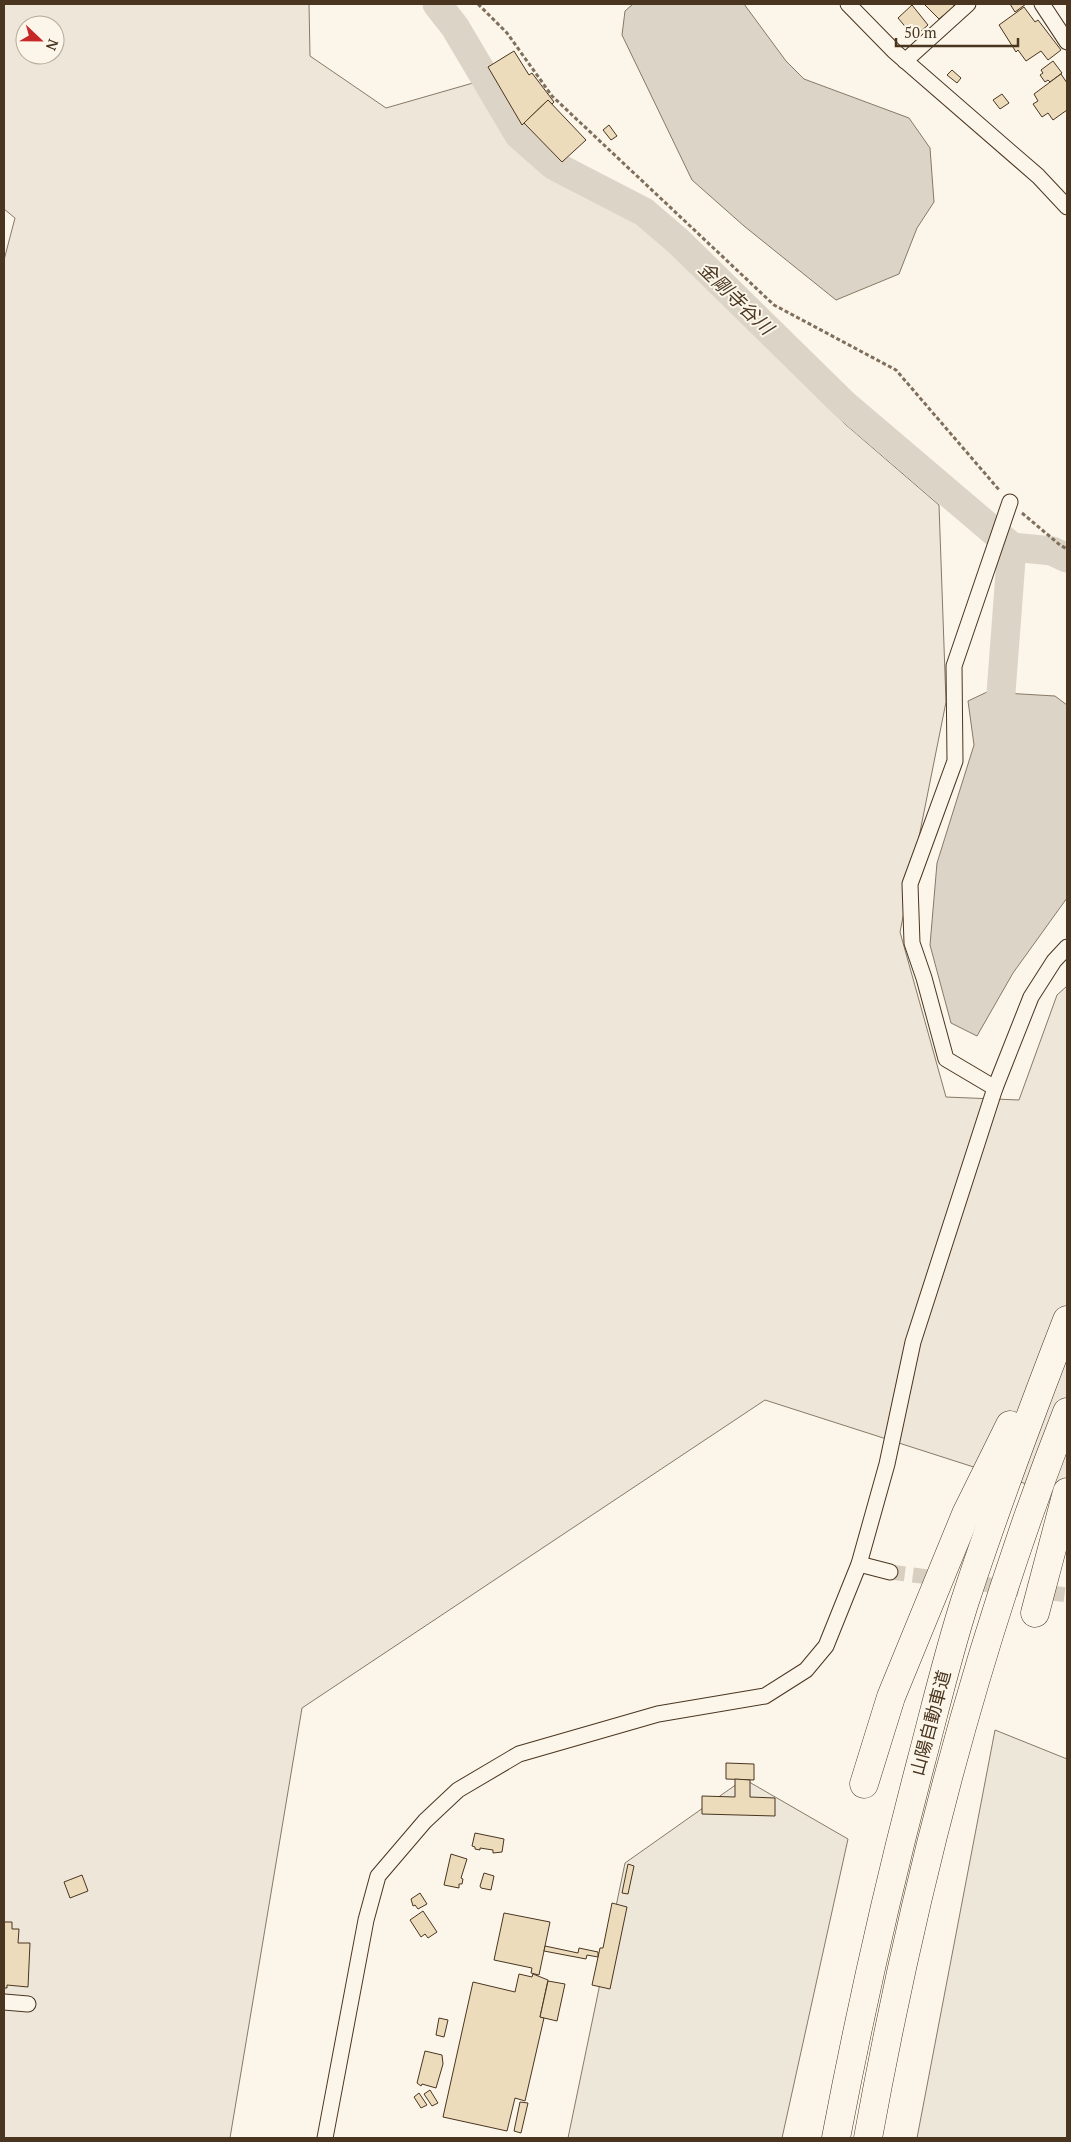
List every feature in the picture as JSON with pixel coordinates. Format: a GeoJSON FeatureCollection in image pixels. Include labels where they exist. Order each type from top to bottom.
{"type":"FeatureCollection","features":[{"type":"Feature","properties":{"kind":"highway"},"geometry":{"type":"LineString","coordinates":[[864,1784],[891,1697],[966,1514],[1067,1308]]}},
{"type":"Feature","properties":{"kind":"highway","name":"山陽自動車道"},"geometry":{"type":"LineString","coordinates":[[836,2138],[859,2020],[890,1880],[930,1724],[980,1557],[1018,1447],[1067,1320]]}},
{"type":"Feature","properties":{"kind":"highway","name":"山陽自動車道"},"geometry":{"type":"LineString","coordinates":[[868,2138],[888,2028],[948,1774],[997,1610],[1045,1469],[1067,1412]]}},
{"type":"Feature","properties":{"kind":"highway"},"geometry":{"type":"LineString","coordinates":[[1035,1614],[1067,1492]]}},
{"type":"Feature","properties":{"kind":"street"},"geometry":{"type":"LineString","coordinates":[[848,4],[905,61],[1038,176],[1067,207]]}},
{"type":"Feature","properties":{"kind":"street"},"geometry":{"type":"LineString","coordinates":[[905,61],[969,4]]}},
{"type":"Feature","properties":{"kind":"street"},"geometry":{"type":"LineString","coordinates":[[1042,4],[1067,42]]}},
{"type":"Feature","properties":{"kind":"street"},"geometry":{"type":"LineString","coordinates":[[995,1088],[946,1059],[924,978],[912,944],[910,884],[955,761],[954,666],[1010,502]]}},
{"type":"Feature","properties":{"kind":"street"},"geometry":{"type":"LineString","coordinates":[[325,2138],[366,1920],[378,1876],[425,1821],[458,1790],[519,1754],[658,1714],[765,1696],[806,1670],[826,1646],[859,1564],[886,1464],[913,1342],[995,1088],[1031,997],[1054,961],[1067,947]]}},
{"type":"Feature","properties":{"kind":"street"},"geometry":{"type":"LineString","coordinates":[[859,1564],[890,1572]]}},
{"type":"Feature","properties":{"kind":"street"},"geometry":{"type":"LineString","coordinates":[[4,2002],[28,2004]]}},
{"type":"Feature","properties":{"kind":"path"},"geometry":{"type":"LineString","coordinates":[[478,4],[507,33],[552,96],[774,306],[896,370],[1010,502],[1067,549]]}},
{"type":"Feature","properties":{"kind":"shaded area"},"geometry":{"type":"Polygon","coordinates":[[[4,4],[309,4],[310,56],[386,108],[473,83],[537,169],[642,223],[845,424],[939,505],[946,702],[900,932],[946,1097],[1019,1100],[1057,995],[1067,986],[1067,1497],[765,1400],[302,1708],[230,2138],[4,2138],[4,260],[15,218],[4,209],[4,4]]]}},
{"type":"Feature","properties":{"kind":"shaded area"},"geometry":{"type":"Polygon","coordinates":[[[633,4],[744,4],[786,61],[804,79],[909,118],[930,148],[934,202],[917,228],[899,274],[836,300],[744,226],[692,180],[622,35],[625,11],[633,4]]]}},
{"type":"Feature","properties":{"kind":"shaded area"},"geometry":{"type":"Polygon","coordinates":[[[987,692],[1055,696],[1067,705],[1067,898],[1013,973],[977,1036],[951,1023],[930,945],[937,863],[974,745],[968,701],[987,692]]]}},
{"type":"Feature","properties":{"kind":"shaded area"},"geometry":{"type":"Polygon","coordinates":[[[995,1730],[1067,1759],[1067,2138],[917,2138],[995,1730]]]}},
{"type":"Feature","properties":{"kind":"shaded area"},"geometry":{"type":"Polygon","coordinates":[[[744,1779],[848,1839],[782,2138],[568,2138],[625,1863],[744,1779]]]}},
{"type":"Feature","properties":{"kind":"building"},"geometry":{"type":"Polygon","coordinates":[[[924,4],[954,4],[954,7],[939,19],[924,4]]]}},
{"type":"Feature","properties":{"kind":"building"},"geometry":{"type":"Polygon","coordinates":[[[1010,4],[1026,4],[1015,12],[1010,4]]]}},
{"type":"Feature","properties":{"kind":"building"},"geometry":{"type":"Polygon","coordinates":[[[912,5],[928,25],[914,37],[898,18],[912,5]]]}},
{"type":"Feature","properties":{"kind":"building"},"geometry":{"type":"Polygon","coordinates":[[[1024,7],[1035,22],[1038,20],[1061,50],[1048,60],[1041,51],[1026,61],[1018,50],[1016,52],[999,25],[1024,7]]]}},
{"type":"Feature","properties":{"kind":"building"},"geometry":{"type":"Polygon","coordinates":[[[514,51],[529,75],[532,73],[554,102],[552,104],[548,100],[522,125],[488,67],[514,51]]]}},
{"type":"Feature","properties":{"kind":"building"},"geometry":{"type":"Polygon","coordinates":[[[1053,61],[1062,73],[1050,82],[1048,80],[1045,82],[1040,75],[1043,73],[1041,70],[1053,61]]]}},
{"type":"Feature","properties":{"kind":"building"},"geometry":{"type":"Polygon","coordinates":[[[952,70],[961,78],[957,83],[947,75],[952,70]]]}},
{"type":"Feature","properties":{"kind":"building"},"geometry":{"type":"Polygon","coordinates":[[[1061,74],[1067,83],[1067,110],[1053,120],[1048,113],[1042,117],[1033,104],[1038,101],[1034,94],[1061,74]]]}},
{"type":"Feature","properties":{"kind":"building"},"geometry":{"type":"Polygon","coordinates":[[[1002,94],[1009,103],[1000,109],[993,100],[1002,94]]]}},
{"type":"Feature","properties":{"kind":"building"},"geometry":{"type":"Polygon","coordinates":[[[548,100],[586,140],[562,162],[524,123],[548,100]]]}},
{"type":"Feature","properties":{"kind":"building"},"geometry":{"type":"Polygon","coordinates":[[[609,125],[617,136],[611,140],[603,130],[609,125]]]}},
{"type":"Feature","properties":{"kind":"building"},"geometry":{"type":"Polygon","coordinates":[[[726,1763],[754,1764],[754,1780],[726,1779],[726,1763]]]}},
{"type":"Feature","properties":{"kind":"building"},"geometry":{"type":"Polygon","coordinates":[[[735,1779],[750,1780],[750,1797],[775,1798],[775,1816],[702,1814],[702,1796],[735,1797],[735,1779]]]}},
{"type":"Feature","properties":{"kind":"building"},"geometry":{"type":"Polygon","coordinates":[[[475,1833],[504,1839],[502,1852],[493,1853],[493,1850],[475,1849],[472,1846],[475,1833]]]}},
{"type":"Feature","properties":{"kind":"building"},"geometry":{"type":"Polygon","coordinates":[[[451,1854],[467,1859],[461,1878],[463,1879],[462,1884],[459,1884],[459,1888],[444,1885],[451,1854]]]}},
{"type":"Feature","properties":{"kind":"building"},"geometry":{"type":"Polygon","coordinates":[[[628,1864],[634,1866],[628,1894],[622,1893],[628,1864]]]}},
{"type":"Feature","properties":{"kind":"building"},"geometry":{"type":"Polygon","coordinates":[[[484,1873],[494,1876],[491,1890],[481,1888],[480,1886],[484,1873]]]}},
{"type":"Feature","properties":{"kind":"building"},"geometry":{"type":"Polygon","coordinates":[[[82,1875],[88,1891],[70,1898],[64,1882],[82,1875]]]}},
{"type":"Feature","properties":{"kind":"building"},"geometry":{"type":"Polygon","coordinates":[[[420,1893],[427,1904],[418,1909],[415,1905],[413,1906],[411,1899],[420,1893]]]}},
{"type":"Feature","properties":{"kind":"building"},"geometry":{"type":"Polygon","coordinates":[[[612,1903],[627,1907],[610,1989],[592,1985],[600,1948],[603,1948],[612,1903]]]}},
{"type":"Feature","properties":{"kind":"building"},"geometry":{"type":"Polygon","coordinates":[[[423,1911],[437,1932],[428,1938],[425,1934],[421,1937],[410,1920],[423,1911]]]}},
{"type":"Feature","properties":{"kind":"building"},"geometry":{"type":"Polygon","coordinates":[[[504,1913],[550,1922],[539,1975],[531,1973],[532,1968],[494,1960],[504,1913]]]}},
{"type":"Feature","properties":{"kind":"building"},"geometry":{"type":"Polygon","coordinates":[[[4,1922],[12,1922],[12,1929],[19,1929],[18,1943],[30,1943],[28,1987],[7,1985],[7,1988],[4,1988],[4,1922]]]}},
{"type":"Feature","properties":{"kind":"building"},"geometry":{"type":"Polygon","coordinates":[[[545,1946],[578,1953],[579,1948],[598,1952],[598,1957],[587,1955],[586,1959],[544,1951],[545,1946]]]}},
{"type":"Feature","properties":{"kind":"building"},"geometry":{"type":"Polygon","coordinates":[[[519,1974],[532,1977],[533,1974],[548,1980],[540,2017],[544,2018],[525,2101],[515,2098],[507,2131],[443,2117],[473,1982],[515,1992],[519,1974]]]}},
{"type":"Feature","properties":{"kind":"building"},"geometry":{"type":"Polygon","coordinates":[[[548,1981],[565,1984],[557,2021],[540,2017],[548,1981]]]}},
{"type":"Feature","properties":{"kind":"building"},"geometry":{"type":"Polygon","coordinates":[[[439,2018],[448,2020],[444,2037],[436,2035],[439,2018]]]}},
{"type":"Feature","properties":{"kind":"building"},"geometry":{"type":"Polygon","coordinates":[[[425,2051],[442,2055],[443,2064],[436,2088],[422,2084],[421,2086],[417,2083],[425,2051]]]}},
{"type":"Feature","properties":{"kind":"building"},"geometry":{"type":"Polygon","coordinates":[[[430,2090],[438,2103],[432,2106],[424,2094],[430,2090]]]}},
{"type":"Feature","properties":{"kind":"building"},"geometry":{"type":"Polygon","coordinates":[[[419,2093],[427,2105],[421,2108],[414,2097],[419,2093]]]}},
{"type":"Feature","properties":{"kind":"building"},"geometry":{"type":"Polygon","coordinates":[[[520,2102],[528,2103],[521,2133],[514,2131],[520,2102]]]}},
{"type":"Feature","properties":{"kind":"waterway","name":"金剛寺谷川"},"geometry":{"type":"LineString","coordinates":[[437,4],[455,27],[519,135],[553,165],[644,212],[679,242],[844,404],[1012,547],[1052,551],[1067,558]]}},
{"type":"Feature","properties":{"kind":"waterway"},"geometry":{"type":"LineString","coordinates":[[1001,693],[1012,547]]}},
{"type":"Feature","properties":{"kind":"tunnel"},"geometry":{"type":"LineString","coordinates":[[890,1572],[1067,1595]]}}]}
